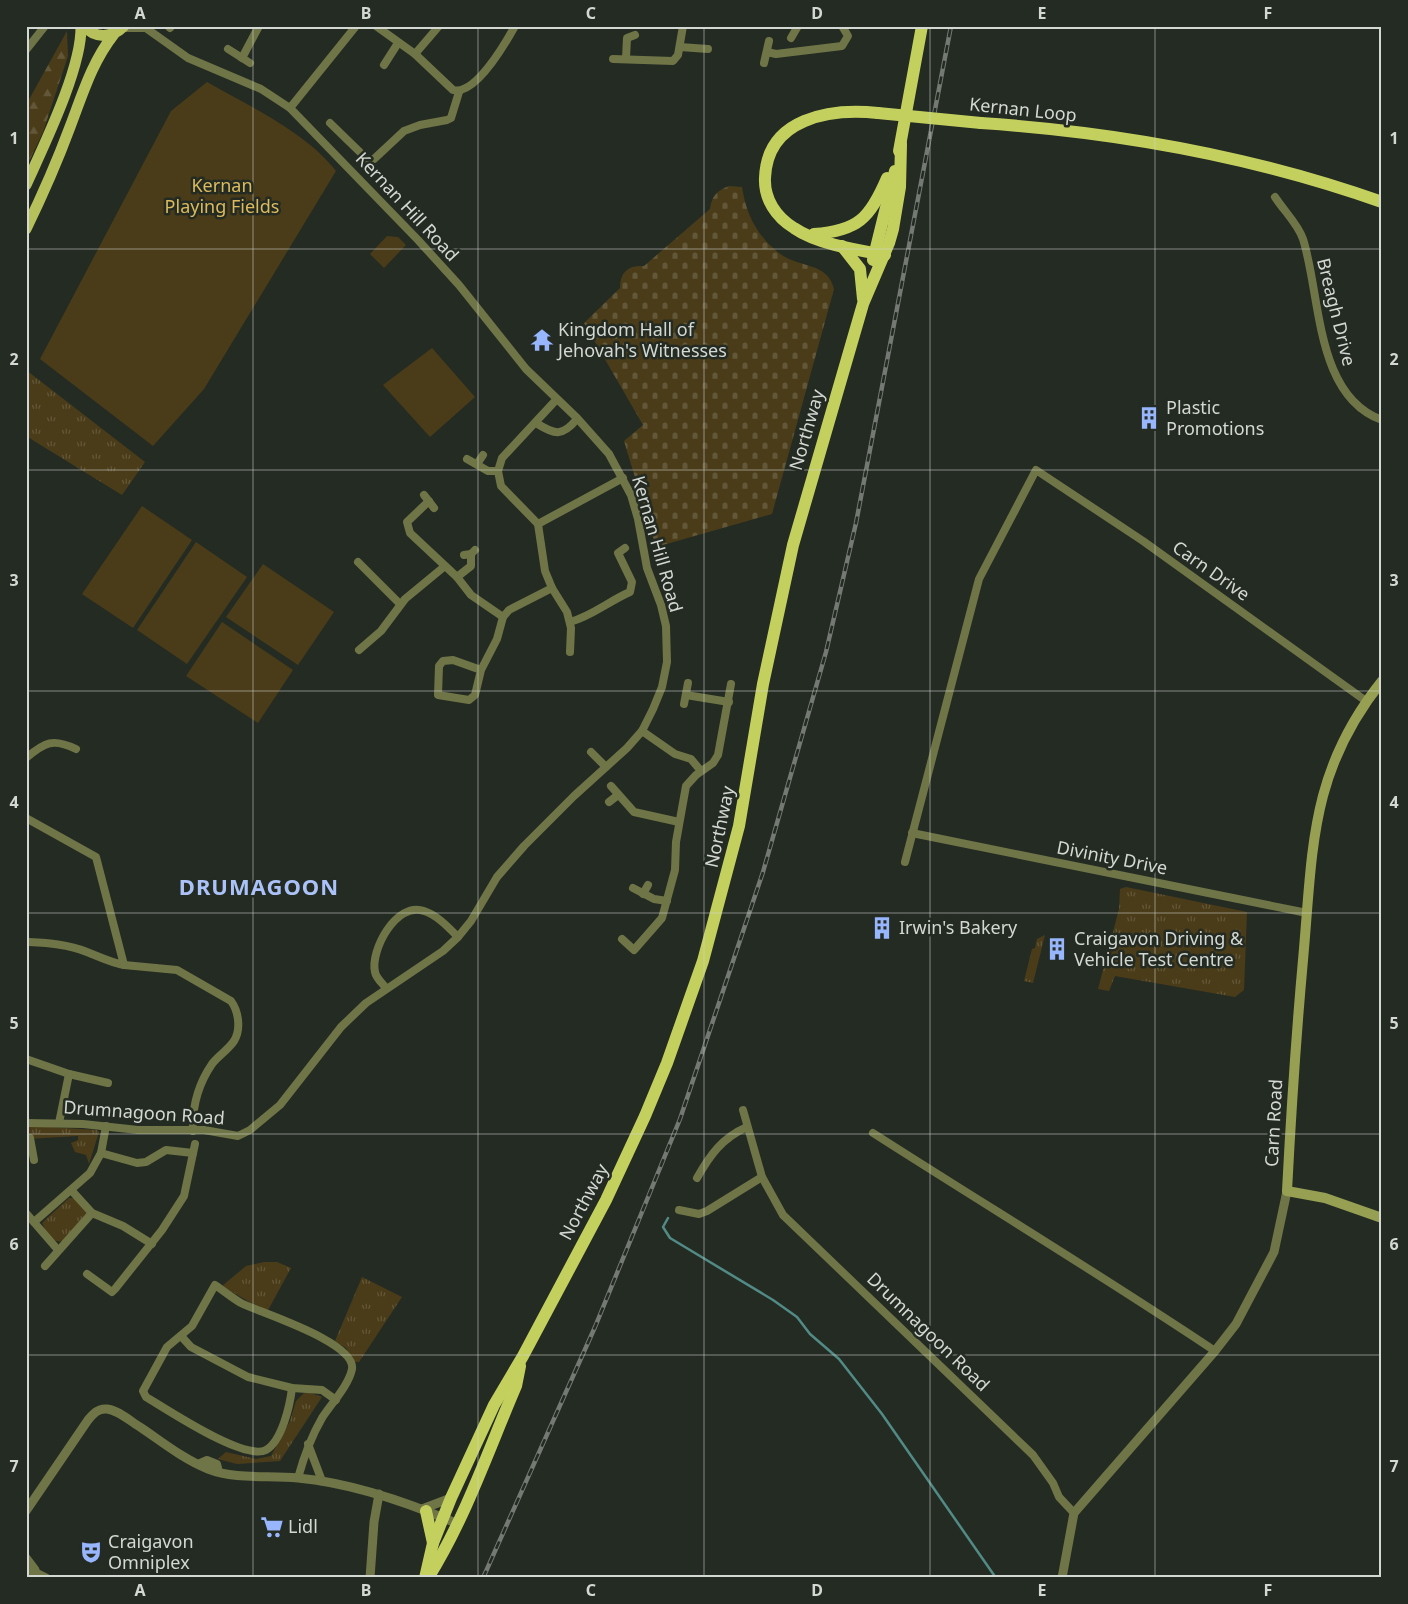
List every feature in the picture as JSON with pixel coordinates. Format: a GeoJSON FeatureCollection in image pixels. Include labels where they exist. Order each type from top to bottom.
{"type":"FeatureCollection","features":[{"type":"Feature","properties":{"kind":"highway","name":"Northway"},"geometry":{"type":"LineString","coordinates":[[426,1578],[446,1550],[451,1521],[450,1498],[494,1405],[523,1356],[606,1200],[638,1133],[667,1063],[703,960],[739,826],[764,684],[793,545],[863,304],[873,278],[872,262],[880,254],[922,26]]}},
{"type":"Feature","properties":{"kind":"highway","name":"Kernan Loop"},"geometry":{"type":"LineString","coordinates":[[880,254],[842,246],[807,235],[785,222],[767,197],[765,166],[769,152],[777,140],[790,129],[808,119],[855,110],[981,123],[1141,143],[1260,167],[1382,202]]}},
{"type":"Feature","properties":{"kind":"highway","name":"Northway"},"geometry":{"type":"LineString","coordinates":[[880,254],[900,169],[901,144]]}},
{"type":"Feature","properties":{"kind":"highway"},"geometry":{"type":"LineString","coordinates":[[807,235],[846,229],[869,213],[877,203],[901,144]]}},
{"type":"Feature","properties":{"kind":"highway"},"geometry":{"type":"LineString","coordinates":[[842,246],[860,269],[863,304]]}},
{"type":"Feature","properties":{"kind":"highway","name":"Northway"},"geometry":{"type":"LineString","coordinates":[[426,1578],[433,1543],[451,1521],[516,1386],[523,1356]]}},
{"type":"Feature","properties":{"kind":"highway"},"geometry":{"type":"LineString","coordinates":[[424,1510],[433,1543]]}},
{"type":"Feature","properties":{"kind":"main road"},"geometry":{"type":"LineString","coordinates":[[26,185],[73,69],[83,26],[99,36],[120,29]]}},
{"type":"Feature","properties":{"kind":"main road"},"geometry":{"type":"LineString","coordinates":[[26,229],[61,150],[91,68],[120,29]]}},
{"type":"Feature","properties":{"kind":"main road","name":"Carn Road"},"geometry":{"type":"LineString","coordinates":[[1287,1191],[1292,1087],[1314,830],[1324,787],[1340,745],[1366,701],[1382,681]]}},
{"type":"Feature","properties":{"kind":"main road"},"geometry":{"type":"LineString","coordinates":[[1287,1191],[1325,1198],[1382,1218]]}},
{"type":"Feature","properties":{"kind":"street"},"geometry":{"type":"LineString","coordinates":[[26,50],[45,26]]}},
{"type":"Feature","properties":{"kind":"street"},"geometry":{"type":"LineString","coordinates":[[242,58],[259,26]]}},
{"type":"Feature","properties":{"kind":"street"},"geometry":{"type":"LineString","coordinates":[[290,108],[356,26]]}},
{"type":"Feature","properties":{"kind":"street"},"geometry":{"type":"LineString","coordinates":[[376,26],[414,54],[453,90],[459,92],[469,88],[481,75],[497,56],[515,26]]}},
{"type":"Feature","properties":{"kind":"street"},"geometry":{"type":"LineString","coordinates":[[414,54],[440,26]]}},
{"type":"Feature","properties":{"kind":"street"},"geometry":{"type":"LineString","coordinates":[[613,59],[673,61],[678,56],[683,26]]}},
{"type":"Feature","properties":{"kind":"street"},"geometry":{"type":"LineString","coordinates":[[791,38],[798,26]]}},
{"type":"Feature","properties":{"kind":"street"},"geometry":{"type":"LineString","coordinates":[[767,52],[776,54],[842,46],[848,36],[843,26]]}},
{"type":"Feature","properties":{"kind":"street","name":"Kernan Hill Road"},"geometry":{"type":"LineString","coordinates":[[120,29],[144,27],[188,58],[261,89],[290,108],[446,271],[526,369],[577,419],[609,454],[631,495],[638,519],[646,568],[661,605],[666,626],[667,662],[662,687],[642,731],[515,856],[497,877],[471,921],[458,937],[443,951],[402,977]]}},
{"type":"Feature","properties":{"kind":"street"},"geometry":{"type":"LineString","coordinates":[[626,58],[627,38],[636,35]]}},
{"type":"Feature","properties":{"kind":"street"},"geometry":{"type":"LineString","coordinates":[[764,63],[769,41]]}},
{"type":"Feature","properties":{"kind":"street"},"geometry":{"type":"LineString","coordinates":[[384,65],[398,43]]}},
{"type":"Feature","properties":{"kind":"street"},"geometry":{"type":"LineString","coordinates":[[680,47],[708,49]]}},
{"type":"Feature","properties":{"kind":"street"},"geometry":{"type":"LineString","coordinates":[[228,49],[250,63]]}},
{"type":"Feature","properties":{"kind":"street"},"geometry":{"type":"LineString","coordinates":[[330,123],[368,160],[374,159],[404,131],[420,124],[451,118],[459,92]]}},
{"type":"Feature","properties":{"kind":"street"},"geometry":{"type":"LineString","coordinates":[[339,131],[345,124]]}},
{"type":"Feature","properties":{"kind":"street","name":"Breagh Drive"},"geometry":{"type":"LineString","coordinates":[[1276,197],[1303,239],[1328,354],[1338,381],[1360,409],[1382,420]]}},
{"type":"Feature","properties":{"kind":"street"},"geometry":{"type":"LineString","coordinates":[[556,400],[502,458],[498,471],[500,486],[538,524],[545,571],[552,588],[567,612],[570,622],[570,652]]}},
{"type":"Feature","properties":{"kind":"street"},"geometry":{"type":"LineString","coordinates":[[536,422],[546,430],[562,432],[568,430],[577,419]]}},
{"type":"Feature","properties":{"kind":"street"},"geometry":{"type":"LineString","coordinates":[[477,464],[483,455]]}},
{"type":"Feature","properties":{"kind":"street"},"geometry":{"type":"LineString","coordinates":[[467,459],[488,471],[498,471]]}},
{"type":"Feature","properties":{"kind":"street","name":"Carn Drive"},"geometry":{"type":"LineString","coordinates":[[912,832],[979,578],[1036,470],[1143,541],[1366,701]]}},
{"type":"Feature","properties":{"kind":"street"},"geometry":{"type":"LineString","coordinates":[[538,524],[623,478]]}},
{"type":"Feature","properties":{"kind":"street"},"geometry":{"type":"LineString","coordinates":[[429,501],[406,524],[410,533],[457,577],[471,595],[503,617]]}},
{"type":"Feature","properties":{"kind":"street"},"geometry":{"type":"LineString","coordinates":[[570,622],[586,618],[605,604],[630,592],[632,582],[618,553],[625,548]]}},
{"type":"Feature","properties":{"kind":"street"},"geometry":{"type":"LineString","coordinates":[[457,577],[471,566],[470,553]]}},
{"type":"Feature","properties":{"kind":"street"},"geometry":{"type":"LineString","coordinates":[[358,562],[362,572],[400,604]]}},
{"type":"Feature","properties":{"kind":"street"},"geometry":{"type":"LineString","coordinates":[[360,650],[382,631],[400,604],[445,566]]}},
{"type":"Feature","properties":{"kind":"street"},"geometry":{"type":"LineString","coordinates":[[481,670],[453,660],[443,661],[439,666],[438,695],[469,700],[475,695],[481,670],[496,638],[503,617],[509,610],[552,588]]}},
{"type":"Feature","properties":{"kind":"street"},"geometry":{"type":"LineString","coordinates":[[684,704],[688,683]]}},
{"type":"Feature","properties":{"kind":"street"},"geometry":{"type":"LineString","coordinates":[[622,939],[634,950],[662,918],[675,870],[679,822],[686,786],[701,771],[713,763],[718,755],[731,684]]}},
{"type":"Feature","properties":{"kind":"street"},"geometry":{"type":"LineString","coordinates":[[686,695],[729,702]]}},
{"type":"Feature","properties":{"kind":"street"},"geometry":{"type":"LineString","coordinates":[[642,731],[675,754],[691,759],[701,771]]}},
{"type":"Feature","properties":{"kind":"street"},"geometry":{"type":"LineString","coordinates":[[26,758],[49,742],[62,742],[76,749]]}},
{"type":"Feature","properties":{"kind":"street"},"geometry":{"type":"LineString","coordinates":[[592,752],[606,767]]}},
{"type":"Feature","properties":{"kind":"street"},"geometry":{"type":"LineString","coordinates":[[612,786],[634,812],[679,822]]}},
{"type":"Feature","properties":{"kind":"street"},"geometry":{"type":"LineString","coordinates":[[609,802],[618,795]]}},
{"type":"Feature","properties":{"kind":"street"},"geometry":{"type":"LineString","coordinates":[[26,818],[96,857],[124,964]]}},
{"type":"Feature","properties":{"kind":"street"},"geometry":{"type":"LineString","coordinates":[[905,862],[912,832]]}},
{"type":"Feature","properties":{"kind":"street","name":"Divinity Drive"},"geometry":{"type":"LineString","coordinates":[[912,832],[1307,913]]}},
{"type":"Feature","properties":{"kind":"street"},"geometry":{"type":"LineString","coordinates":[[643,894],[648,885]]}},
{"type":"Feature","properties":{"kind":"street"},"geometry":{"type":"LineString","coordinates":[[633,888],[643,894],[667,901]]}},
{"type":"Feature","properties":{"kind":"street"},"geometry":{"type":"LineString","coordinates":[[386,988],[375,974],[374,965],[390,924],[399,914],[408,910],[423,910],[437,918],[458,937]]}},
{"type":"Feature","properties":{"kind":"street"},"geometry":{"type":"LineString","coordinates":[[27,943],[52,943],[86,951],[107,962],[177,970],[231,1001],[237,1009],[239,1018],[235,1040],[213,1063],[200,1088],[193,1115],[193,1130]]}},
{"type":"Feature","properties":{"kind":"street","name":"Drumnagoon Road"},"geometry":{"type":"LineString","coordinates":[[26,1123],[193,1130],[238,1136],[250,1130],[280,1105],[341,1027],[366,1003],[402,977]]}},
{"type":"Feature","properties":{"kind":"street"},"geometry":{"type":"LineString","coordinates":[[26,1059],[69,1074],[108,1082]]}},
{"type":"Feature","properties":{"kind":"street"},"geometry":{"type":"LineString","coordinates":[[59,1123],[69,1074]]}},
{"type":"Feature","properties":{"kind":"street","name":"Drumnagoon Road"},"geometry":{"type":"LineString","coordinates":[[743,1110],[762,1177],[776,1205],[794,1227],[1034,1455],[1053,1482],[1059,1497],[1074,1513]]}},
{"type":"Feature","properties":{"kind":"street"},"geometry":{"type":"LineString","coordinates":[[34,1222],[90,1172],[100,1153],[106,1126]]}},
{"type":"Feature","properties":{"kind":"street"},"geometry":{"type":"LineString","coordinates":[[697,1178],[710,1154],[725,1140],[747,1128]]}},
{"type":"Feature","properties":{"kind":"street"},"geometry":{"type":"LineString","coordinates":[[873,1133],[1020,1228],[1128,1293],[1216,1351]]}},
{"type":"Feature","properties":{"kind":"street"},"geometry":{"type":"LineString","coordinates":[[30,1138],[28,1148],[34,1160]]}},
{"type":"Feature","properties":{"kind":"street"},"geometry":{"type":"LineString","coordinates":[[112,1292],[152,1244],[184,1196],[196,1144]]}},
{"type":"Feature","properties":{"kind":"street"},"geometry":{"type":"LineString","coordinates":[[100,1153],[137,1163],[146,1162],[166,1150],[193,1154]]}},
{"type":"Feature","properties":{"kind":"street"},"geometry":{"type":"LineString","coordinates":[[679,1210],[699,1214],[707,1211],[762,1177]]}},
{"type":"Feature","properties":{"kind":"street"},"geometry":{"type":"LineString","coordinates":[[72,1190],[92,1213],[124,1226],[152,1244]]}},
{"type":"Feature","properties":{"kind":"street","name":"Carn Road"},"geometry":{"type":"LineString","coordinates":[[1074,1513],[1216,1351],[1236,1324],[1274,1252],[1287,1191]]}},
{"type":"Feature","properties":{"kind":"street"},"geometry":{"type":"LineString","coordinates":[[26,1213],[58,1250]]}},
{"type":"Feature","properties":{"kind":"street"},"geometry":{"type":"LineString","coordinates":[[45,1266],[92,1213]]}},
{"type":"Feature","properties":{"kind":"street"},"geometry":{"type":"LineString","coordinates":[[87,1274],[119,1298]]}},
{"type":"Feature","properties":{"kind":"street"},"geometry":{"type":"LineString","coordinates":[[292,1388],[289,1412],[267,1449],[260,1452],[244,1451],[236,1447],[146,1397],[143,1391],[167,1347],[192,1326],[215,1286],[239,1302],[306,1330],[343,1352],[350,1360],[352,1369],[336,1400],[323,1416],[308,1444],[298,1478]]}},
{"type":"Feature","properties":{"kind":"street"},"geometry":{"type":"LineString","coordinates":[[181,1336],[191,1347],[248,1377],[292,1388],[322,1390],[336,1400]]}},
{"type":"Feature","properties":{"kind":"street"},"geometry":{"type":"LineString","coordinates":[[26,1511],[88,1420],[95,1412],[107,1409],[124,1416],[198,1464],[218,1472],[235,1475],[322,1481],[379,1494],[451,1521]]}},
{"type":"Feature","properties":{"kind":"street"},"geometry":{"type":"LineString","coordinates":[[308,1444],[322,1481]]}},
{"type":"Feature","properties":{"kind":"street"},"geometry":{"type":"LineString","coordinates":[[370,1578],[374,1522],[379,1494]]}},
{"type":"Feature","properties":{"kind":"street"},"geometry":{"type":"LineString","coordinates":[[424,1510],[450,1498]]}},
{"type":"Feature","properties":{"kind":"street"},"geometry":{"type":"LineString","coordinates":[[1062,1578],[1074,1513]]}},
{"type":"Feature","properties":{"kind":"street"},"geometry":{"type":"LineString","coordinates":[[26,1558],[31,1569],[46,1578]]}},
{"type":"Feature","properties":{"kind":"green space"},"geometry":{"type":"Polygon","coordinates":[[[67,31],[68,56],[43,132],[26,168],[26,105],[67,31]]]}},
{"type":"Feature","properties":{"kind":"green space","name":"Kernan Playing Fields"},"geometry":{"type":"Polygon","coordinates":[[[207,82],[293,132],[324,157],[336,171],[204,389],[153,446],[40,359],[171,111],[207,82]]]}},
{"type":"Feature","properties":{"kind":"green space"},"geometry":{"type":"Polygon","coordinates":[[[729,186],[742,187],[746,206],[754,224],[771,246],[787,258],[811,266],[825,274],[834,289],[772,514],[656,547],[624,441],[643,425],[584,323],[620,288],[623,274],[629,268],[644,266],[710,209],[716,194],[729,186]]]}},
{"type":"Feature","properties":{"kind":"green space"},"geometry":{"type":"Polygon","coordinates":[[[387,236],[398,237],[406,245],[384,268],[370,254],[387,236]]]}},
{"type":"Feature","properties":{"kind":"green space"},"geometry":{"type":"Polygon","coordinates":[[[432,348],[475,397],[430,437],[383,385],[432,348]]]}},
{"type":"Feature","properties":{"kind":"green space"},"geometry":{"type":"Polygon","coordinates":[[[26,370],[145,462],[122,495],[26,436],[26,370]]]}},
{"type":"Feature","properties":{"kind":"green space"},"geometry":{"type":"Polygon","coordinates":[[[142,506],[192,540],[133,628],[82,594],[142,506]]]}},
{"type":"Feature","properties":{"kind":"green space"},"geometry":{"type":"Polygon","coordinates":[[[196,542],[247,577],[187,664],[137,630],[196,542]]]}},
{"type":"Feature","properties":{"kind":"green space"},"geometry":{"type":"Polygon","coordinates":[[[263,564],[334,612],[298,665],[226,617],[263,564]]]}},
{"type":"Feature","properties":{"kind":"green space"},"geometry":{"type":"Polygon","coordinates":[[[222,622],[293,670],[258,723],[186,676],[222,622]]]}},
{"type":"Feature","properties":{"kind":"green space"},"geometry":{"type":"Polygon","coordinates":[[[1126,887],[1247,912],[1244,990],[1235,997],[1115,976],[1109,991],[1098,989],[1119,909],[1120,889],[1126,887]]]}},
{"type":"Feature","properties":{"kind":"green space"},"geometry":{"type":"Polygon","coordinates":[[[1045,935],[1033,983],[1024,981],[1032,949],[1035,948],[1037,939],[1045,935]]]}},
{"type":"Feature","properties":{"kind":"green space"},"geometry":{"type":"Polygon","coordinates":[[[26,1127],[97,1130],[99,1132],[89,1164],[86,1155],[75,1152],[71,1143],[78,1140],[78,1136],[26,1139],[26,1127]]]}},
{"type":"Feature","properties":{"kind":"green space"},"geometry":{"type":"Polygon","coordinates":[[[69,1198],[74,1198],[87,1212],[87,1216],[63,1241],[56,1241],[42,1223],[69,1198]]]}},
{"type":"Feature","properties":{"kind":"green space"},"geometry":{"type":"Polygon","coordinates":[[[264,1262],[277,1262],[291,1268],[267,1312],[222,1286],[246,1266],[264,1262]]]}},
{"type":"Feature","properties":{"kind":"green space"},"geometry":{"type":"Polygon","coordinates":[[[362,1277],[402,1297],[359,1362],[354,1362],[346,1348],[335,1341],[362,1277]]]}},
{"type":"Feature","properties":{"kind":"green space"},"geometry":{"type":"Polygon","coordinates":[[[304,1393],[311,1393],[322,1397],[280,1461],[237,1464],[218,1459],[226,1452],[256,1459],[271,1456],[290,1421],[296,1401],[304,1393]]]}},
{"type":"Feature","properties":{"kind":"waterway"},"geometry":{"type":"LineString","coordinates":[[668,1218],[663,1227],[670,1238],[773,1300],[797,1317],[810,1334],[839,1359],[882,1414],[996,1578]]}},
{"type":"Feature","properties":{"kind":"railway"},"geometry":{"type":"LineString","coordinates":[[483,1578],[595,1327],[680,1119],[763,872],[826,652],[856,523],[951,26]]}},
{"type":"Feature","properties":{"kind":"place","name":"Kingdom Hall of Jehovah's Witnesses"},"geometry":{"type":"Point","coordinates":[542,340]}},
{"type":"Feature","properties":{"kind":"place","name":"Plastic Promotions"},"geometry":{"type":"Point","coordinates":[1149,418]}},
{"type":"Feature","properties":{"kind":"place","name":"Irwin's Bakery"},"geometry":{"type":"Point","coordinates":[882,928]}},
{"type":"Feature","properties":{"kind":"place","name":"Craigavon Driving & Vehicle Test Centre"},"geometry":{"type":"Point","coordinates":[1057,949]}},
{"type":"Feature","properties":{"kind":"place","name":"Lidl"},"geometry":{"type":"Point","coordinates":[272,1527]}},
{"type":"Feature","properties":{"kind":"place","name":"Craigavon Omniplex"},"geometry":{"type":"Point","coordinates":[91,1552]}},
{"type":"Feature","properties":{"kind":"district","name":"DRUMAGOON"},"geometry":{"type":"Point","coordinates":[259,887]}}]}
